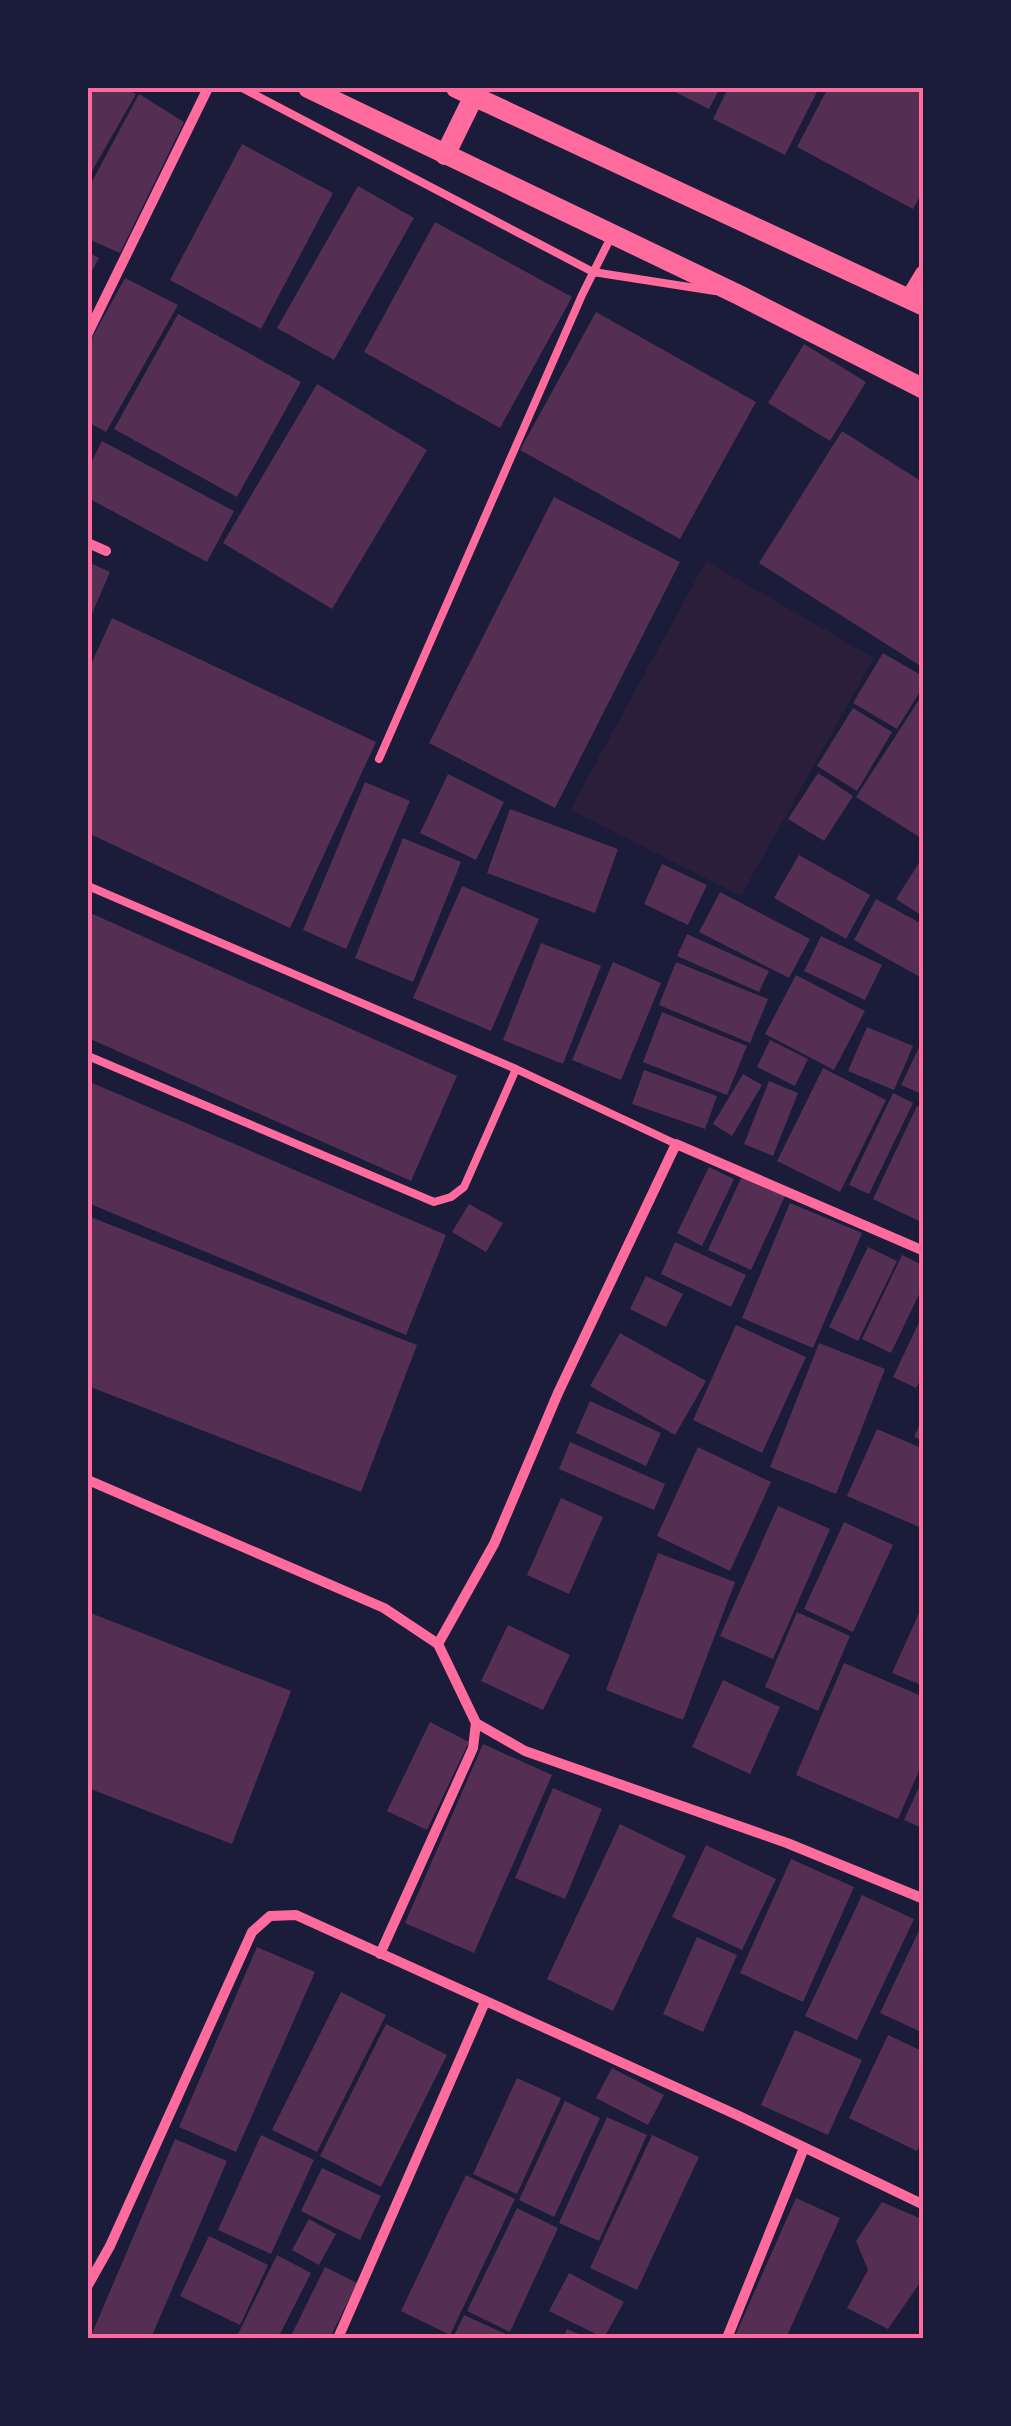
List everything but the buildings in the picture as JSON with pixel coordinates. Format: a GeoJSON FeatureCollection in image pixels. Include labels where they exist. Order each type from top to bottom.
{"type":"FeatureCollection","features":[{"type":"Feature","properties":{"kind":"main road"},"geometry":{"type":"LineString","coordinates":[[308,88],[739,295],[924,389]]}},
{"type":"Feature","properties":{"kind":"main road"},"geometry":{"type":"LineString","coordinates":[[445,154],[465,92],[916,303]]}},
{"type":"Feature","properties":{"kind":"street"},"geometry":{"type":"LineString","coordinates":[[88,332],[208,88]]}},
{"type":"Feature","properties":{"kind":"street"},"geometry":{"type":"LineString","coordinates":[[916,303],[924,274]]}},
{"type":"Feature","properties":{"kind":"street"},"geometry":{"type":"LineString","coordinates":[[88,543],[106,551]]}},
{"type":"Feature","properties":{"kind":"street"},"geometry":{"type":"LineString","coordinates":[[438,1644],[494,1544],[558,1392],[676,1144],[924,1251]]}},
{"type":"Feature","properties":{"kind":"street"},"geometry":{"type":"LineString","coordinates":[[88,1480],[384,1608],[438,1644],[476,1723],[473,1748],[380,1954]]}},
{"type":"Feature","properties":{"kind":"street"},"geometry":{"type":"LineString","coordinates":[[476,1723],[526,1751],[787,1843],[924,1898]]}},
{"type":"Feature","properties":{"kind":"street"},"geometry":{"type":"LineString","coordinates":[[88,2285],[118,2230],[252,1932],[270,1916],[296,1915],[737,2115],[924,2205]]}},
{"type":"Feature","properties":{"kind":"street"},"geometry":{"type":"LineString","coordinates":[[338,2338],[484,2002]]}},
{"type":"Feature","properties":{"kind":"street"},"geometry":{"type":"LineString","coordinates":[[727,2338],[804,2148]]}},
{"type":"Feature","properties":{"kind":"lane"},"geometry":{"type":"LineString","coordinates":[[242,88],[593,272],[739,295]]}},
{"type":"Feature","properties":{"kind":"lane"},"geometry":{"type":"LineString","coordinates":[[380,758],[612,235]]}},
{"type":"Feature","properties":{"kind":"lane"},"geometry":{"type":"LineString","coordinates":[[88,886],[516,1068],[676,1144]]}},
{"type":"Feature","properties":{"kind":"lane"},"geometry":{"type":"LineString","coordinates":[[88,1056],[434,1202],[451,1198],[464,1187],[516,1068]]}},
{"type":"Feature","properties":{"kind":"shaded area"},"geometry":{"type":"Polygon","coordinates":[[[706,561],[874,658],[741,896],[570,810],[706,561]]]}}]}
